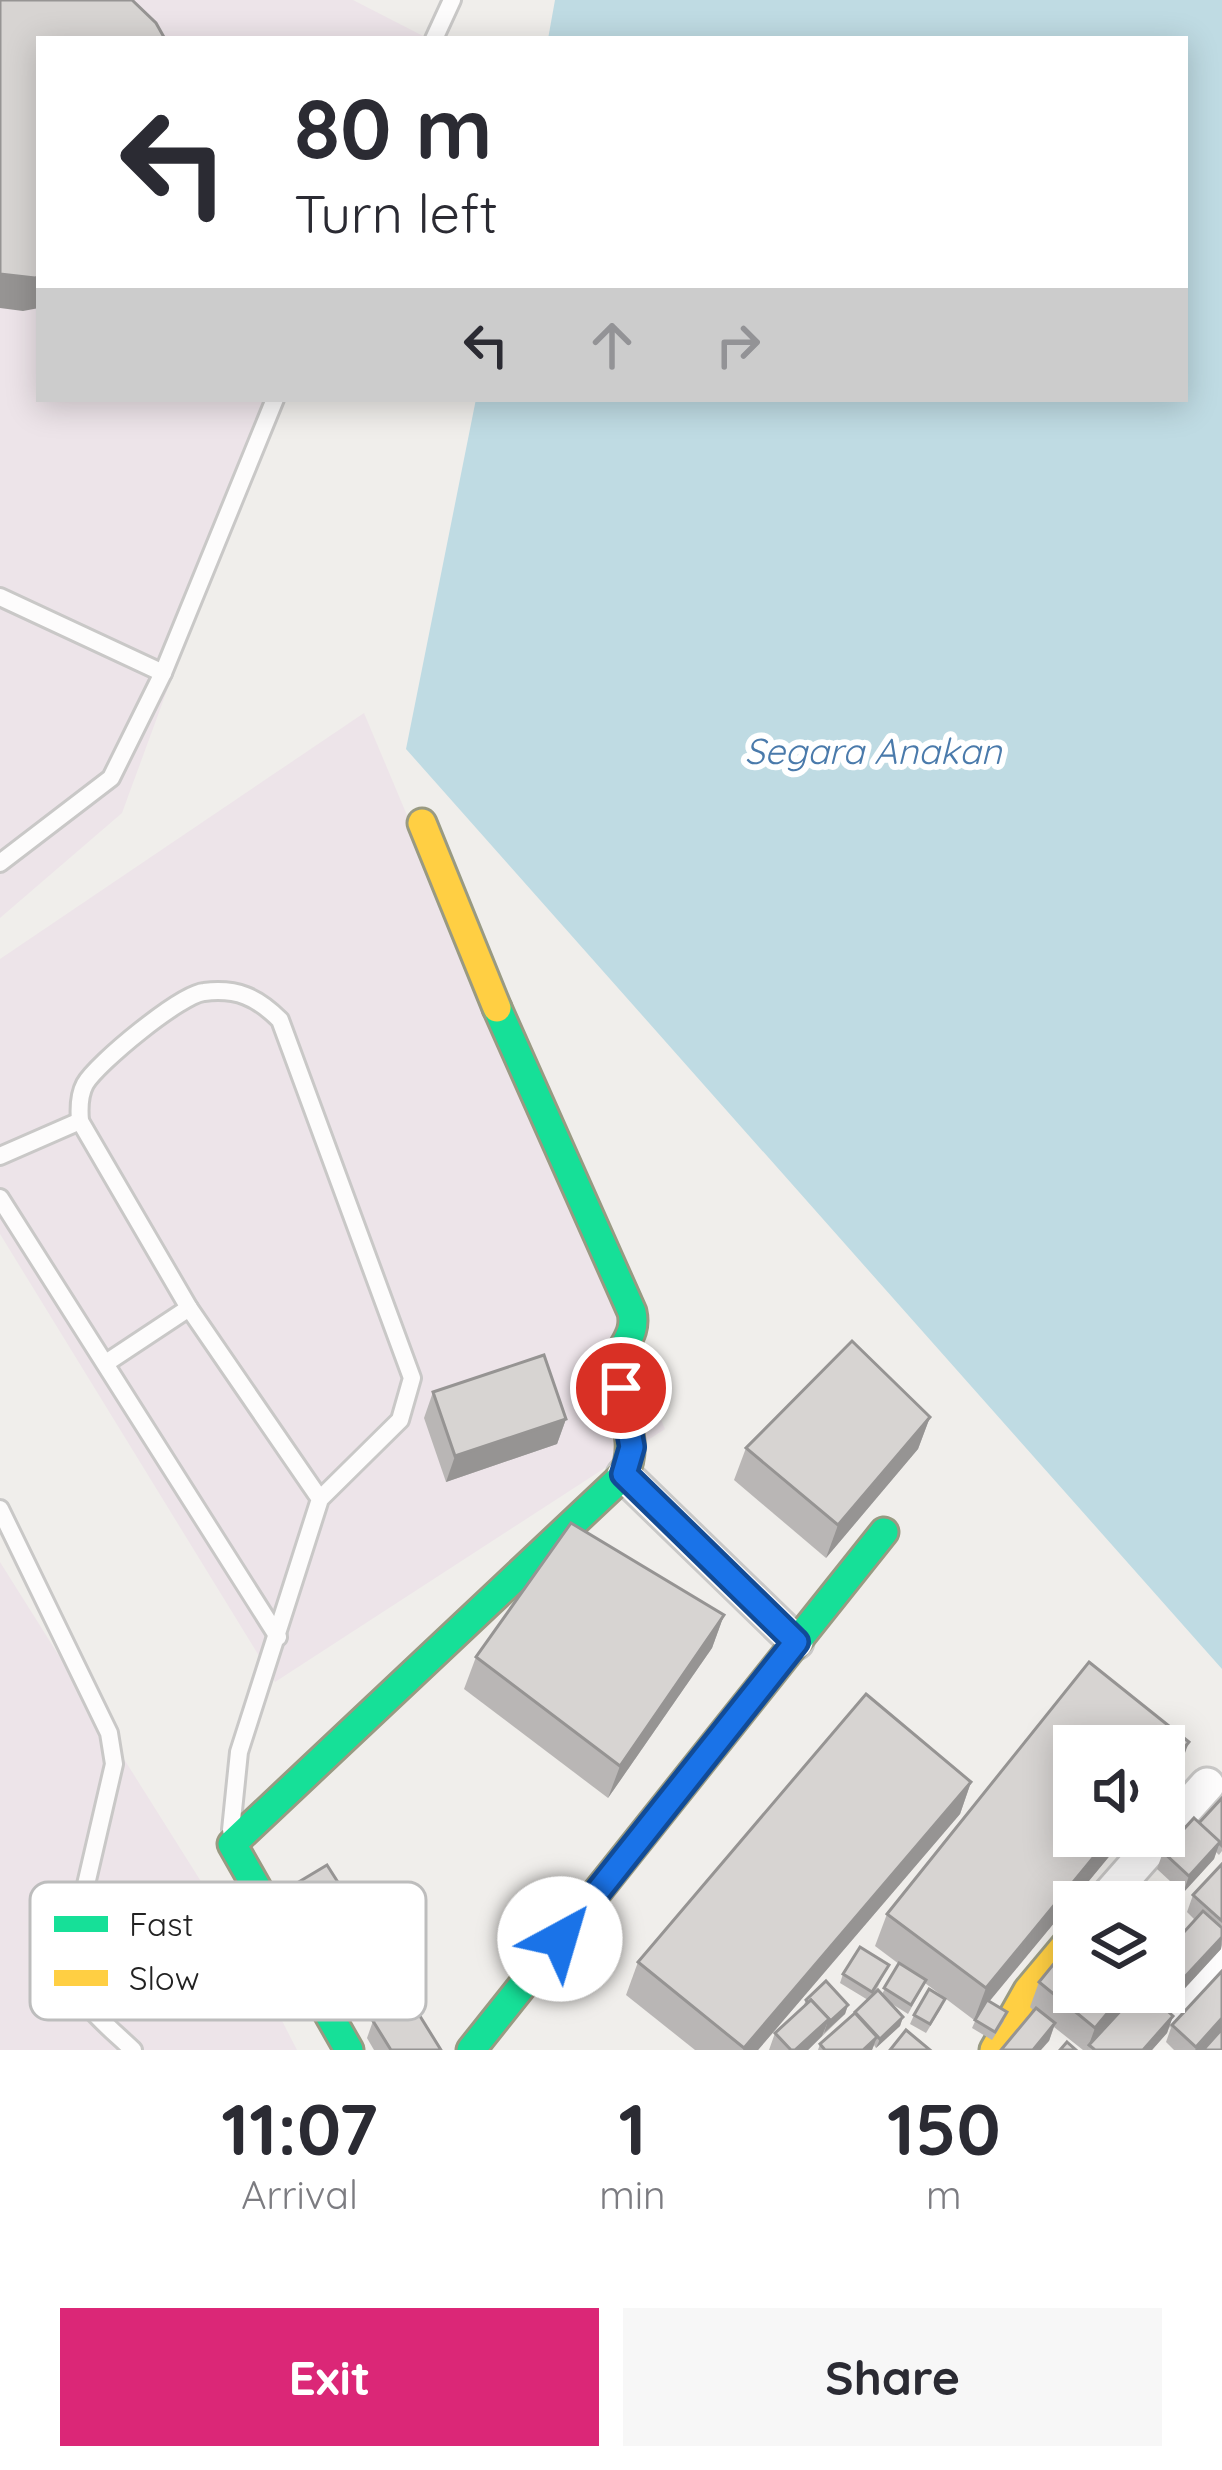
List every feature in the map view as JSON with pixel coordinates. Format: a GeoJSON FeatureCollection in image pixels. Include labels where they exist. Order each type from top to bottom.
{"type":"FeatureCollection","features":[{"type":"Feature","properties":{"kind":"street"},"geometry":{"type":"LineString","coordinates":[[254,1882],[232,1844],[624,1474],[632,1447],[616,1372],[636,1338],[632,1312],[512,1045],[422,824]]}},
{"type":"Feature","properties":{"kind":"street"},"geometry":{"type":"LineString","coordinates":[[624,1474],[796,1642]]}},
{"type":"Feature","properties":{"kind":"street"},"geometry":{"type":"LineString","coordinates":[[471,2050],[884,1532]]}},
{"type":"Feature","properties":{"kind":"street"},"geometry":{"type":"LineString","coordinates":[[1185,1810],[1207,1785]]}},
{"type":"Feature","properties":{"kind":"street"},"geometry":{"type":"LineString","coordinates":[[1114,1881],[1139,1857]]}},
{"type":"Feature","properties":{"kind":"street"},"geometry":{"type":"LineString","coordinates":[[1185,1994],[1222,1956]]}},
{"type":"Feature","properties":{"kind":"street"},"geometry":{"type":"LineString","coordinates":[[994,2050],[1028,1990],[1053,1960]]}},
{"type":"Feature","properties":{"kind":"street"},"geometry":{"type":"LineString","coordinates":[[333,2020],[350,2050]]}},
{"type":"Feature","properties":{"kind":"lane"},"geometry":{"type":"LineString","coordinates":[[435,36],[452,0]]}},
{"type":"Feature","properties":{"kind":"lane"},"geometry":{"type":"LineString","coordinates":[[0,863],[111,778],[164,673],[274,402]]}},
{"type":"Feature","properties":{"kind":"lane"},"geometry":{"type":"LineString","coordinates":[[0,597],[164,673]]}},
{"type":"Feature","properties":{"kind":"lane"},"geometry":{"type":"LineString","coordinates":[[232,1844],[239,1752],[320,1498],[400,1420],[412,1378],[280,1020],[261,1001],[239,992],[198,992],[102,1062],[83,1087],[80,1121],[190,1308],[320,1498]]}},
{"type":"Feature","properties":{"kind":"lane"},"geometry":{"type":"LineString","coordinates":[[0,1156],[80,1121]]}},
{"type":"Feature","properties":{"kind":"lane"},"geometry":{"type":"LineString","coordinates":[[0,1198],[278,1637]]}},
{"type":"Feature","properties":{"kind":"lane"},"geometry":{"type":"LineString","coordinates":[[106,1363],[190,1308]]}},
{"type":"Feature","properties":{"kind":"lane"},"geometry":{"type":"LineString","coordinates":[[0,1509],[109,1733],[114,1764],[87,1882]]}},
{"type":"Feature","properties":{"kind":"lane"},"geometry":{"type":"LineString","coordinates":[[102,2020],[133,2050]]}},
{"type":"Feature","properties":{"kind":"shaded area"},"geometry":{"type":"Polygon","coordinates":[[[0,0],[353,0],[423,36],[36,36],[36,402],[273,402],[122,813],[0,918],[0,0]]]}},
{"type":"Feature","properties":{"kind":"shaded area"},"geometry":{"type":"Polygon","coordinates":[[[364,713],[665,1429],[275,1682],[0,1234],[0,959],[364,713]]]}},
{"type":"Feature","properties":{"kind":"shaded area"},"geometry":{"type":"Polygon","coordinates":[[[0,1562],[201,1882],[30,1882],[30,2020],[282,2020],[297,2050],[0,2050],[0,1562]]]}},
{"type":"Feature","properties":{"kind":"water","name":"Segara Anakan"},"geometry":{"type":"Polygon","coordinates":[[[555,0],[1222,0],[1222,1669],[406,749],[475,402],[1188,402],[1188,36],[549,36],[555,0]]]}},
{"type":"Feature","properties":{"kind":"building"},"geometry":{"type":"Polygon","coordinates":[[[0,0],[132,0],[163,36],[36,36],[36,278],[0,274],[0,0]]]}},
{"type":"Feature","properties":{"kind":"building"},"geometry":{"type":"Polygon","coordinates":[[[852,1341],[930,1417],[838,1525],[746,1448],[852,1341]]]}},
{"type":"Feature","properties":{"kind":"building"},"geometry":{"type":"Polygon","coordinates":[[[544,1355],[566,1419],[455,1456],[433,1392],[544,1355]]]}},
{"type":"Feature","properties":{"kind":"building"},"geometry":{"type":"Polygon","coordinates":[[[571,1523],[724,1615],[620,1766],[476,1657],[571,1523]]]}},
{"type":"Feature","properties":{"kind":"building"},"geometry":{"type":"Polygon","coordinates":[[[1089,1662],[1168,1725],[1053,1725],[1053,1857],[1094,1857],[1074,1881],[1053,1881],[1053,1907],[986,1988],[887,1914],[1089,1662]]]}},
{"type":"Feature","properties":{"kind":"building"},"geometry":{"type":"Polygon","coordinates":[[[866,1694],[971,1782],[744,2048],[638,1962],[866,1694]]]}},
{"type":"Feature","properties":{"kind":"building"},"geometry":{"type":"Polygon","coordinates":[[[1222,1798],[1222,1846],[1199,1823],[1222,1798]]]}},
{"type":"Feature","properties":{"kind":"building"},"geometry":{"type":"Polygon","coordinates":[[[1194,1818],[1220,1842],[1189,1876],[1168,1857],[1185,1857],[1185,1828],[1194,1818]]]}},
{"type":"Feature","properties":{"kind":"building"},"geometry":{"type":"Polygon","coordinates":[[[1222,1864],[1222,1921],[1193,1895],[1222,1864]]]}},
{"type":"Feature","properties":{"kind":"building"},"geometry":{"type":"Polygon","coordinates":[[[327,1865],[338,1882],[299,1882],[327,1865]]]}},
{"type":"Feature","properties":{"kind":"building"},"geometry":{"type":"Polygon","coordinates":[[[1203,1911],[1222,1928],[1222,1937],[1185,1977],[1185,1931],[1203,1911]]]}},
{"type":"Feature","properties":{"kind":"building"},"geometry":{"type":"Polygon","coordinates":[[[860,1947],[889,1965],[872,1992],[843,1974],[860,1947]]]}},
{"type":"Feature","properties":{"kind":"building"},"geometry":{"type":"Polygon","coordinates":[[[899,1963],[926,1980],[911,2005],[884,1988],[899,1963]]]}},
{"type":"Feature","properties":{"kind":"building"},"geometry":{"type":"Polygon","coordinates":[[[1053,1965],[1053,1994],[1039,1982],[1053,1965]]]}},
{"type":"Feature","properties":{"kind":"building"},"geometry":{"type":"Polygon","coordinates":[[[1222,1971],[1222,2018],[1196,2047],[1172,2025],[1222,1971]]]}},
{"type":"Feature","properties":{"kind":"building"},"geometry":{"type":"Polygon","coordinates":[[[826,1981],[848,2005],[827,2024],[829,2019],[806,2000],[826,1981]]]}},
{"type":"Feature","properties":{"kind":"building"},"geometry":{"type":"Polygon","coordinates":[[[929,1989],[945,1999],[930,2024],[914,2015],[929,1989]]]}},
{"type":"Feature","properties":{"kind":"building"},"geometry":{"type":"Polygon","coordinates":[[[878,1990],[903,2017],[880,2039],[855,2012],[878,1990]]]}},
{"type":"Feature","properties":{"kind":"building"},"geometry":{"type":"Polygon","coordinates":[[[811,2000],[829,2019],[791,2050],[775,2033],[811,2000]]]}},
{"type":"Feature","properties":{"kind":"building"},"geometry":{"type":"Polygon","coordinates":[[[987,2000],[1007,2012],[995,2032],[975,2020],[987,2000]]]}},
{"type":"Feature","properties":{"kind":"building"},"geometry":{"type":"Polygon","coordinates":[[[1036,2008],[1055,2023],[1033,2050],[1001,2050],[1036,2008]]]}},
{"type":"Feature","properties":{"kind":"building"},"geometry":{"type":"Polygon","coordinates":[[[855,2013],[877,2037],[863,2050],[825,2050],[820,2044],[855,2013]]]}},
{"type":"Feature","properties":{"kind":"building"},"geometry":{"type":"Polygon","coordinates":[[[1077,2013],[1108,2013],[1095,2028],[1077,2013]]]}},
{"type":"Feature","properties":{"kind":"building"},"geometry":{"type":"Polygon","coordinates":[[[1119,2013],[1173,2016],[1143,2050],[1095,2050],[1089,2045],[1119,2013]]]}},
{"type":"Feature","properties":{"kind":"building"},"geometry":{"type":"Polygon","coordinates":[[[422,2020],[441,2050],[391,2050],[373,2021],[422,2020]]]}},
{"type":"Feature","properties":{"kind":"building"},"geometry":{"type":"Polygon","coordinates":[[[1222,2029],[1222,2050],[1204,2050],[1204,2049],[1222,2029]]]}},
{"type":"Feature","properties":{"kind":"building"},"geometry":{"type":"Polygon","coordinates":[[[906,2030],[930,2050],[890,2050],[906,2030]]]}},
{"type":"Feature","properties":{"kind":"traffic: fast"},"geometry":{"type":"LineString","coordinates":[[254,1882],[232,1844],[624,1475],[629,1462],[629,1436],[616,1373],[632,1329],[632,1312],[497,1008]]}},
{"type":"Feature","properties":{"kind":"traffic: fast"},"geometry":{"type":"LineString","coordinates":[[471,2050],[884,1532]]}},
{"type":"Feature","properties":{"kind":"traffic: fast"},"geometry":{"type":"LineString","coordinates":[[332,2020],[349,2050]]}},
{"type":"Feature","properties":{"kind":"traffic: slow"},"geometry":{"type":"LineString","coordinates":[[422,823],[497,1008]]}},
{"type":"Feature","properties":{"kind":"traffic: slow"},"geometry":{"type":"LineString","coordinates":[[994,2050],[1028,1990],[1053,1960]]}},
{"type":"Feature","properties":{"kind":"route"},"geometry":{"type":"LineString","coordinates":[[560,1939],[796,1642],[624,1474],[632,1447],[621,1388]]}}]}
